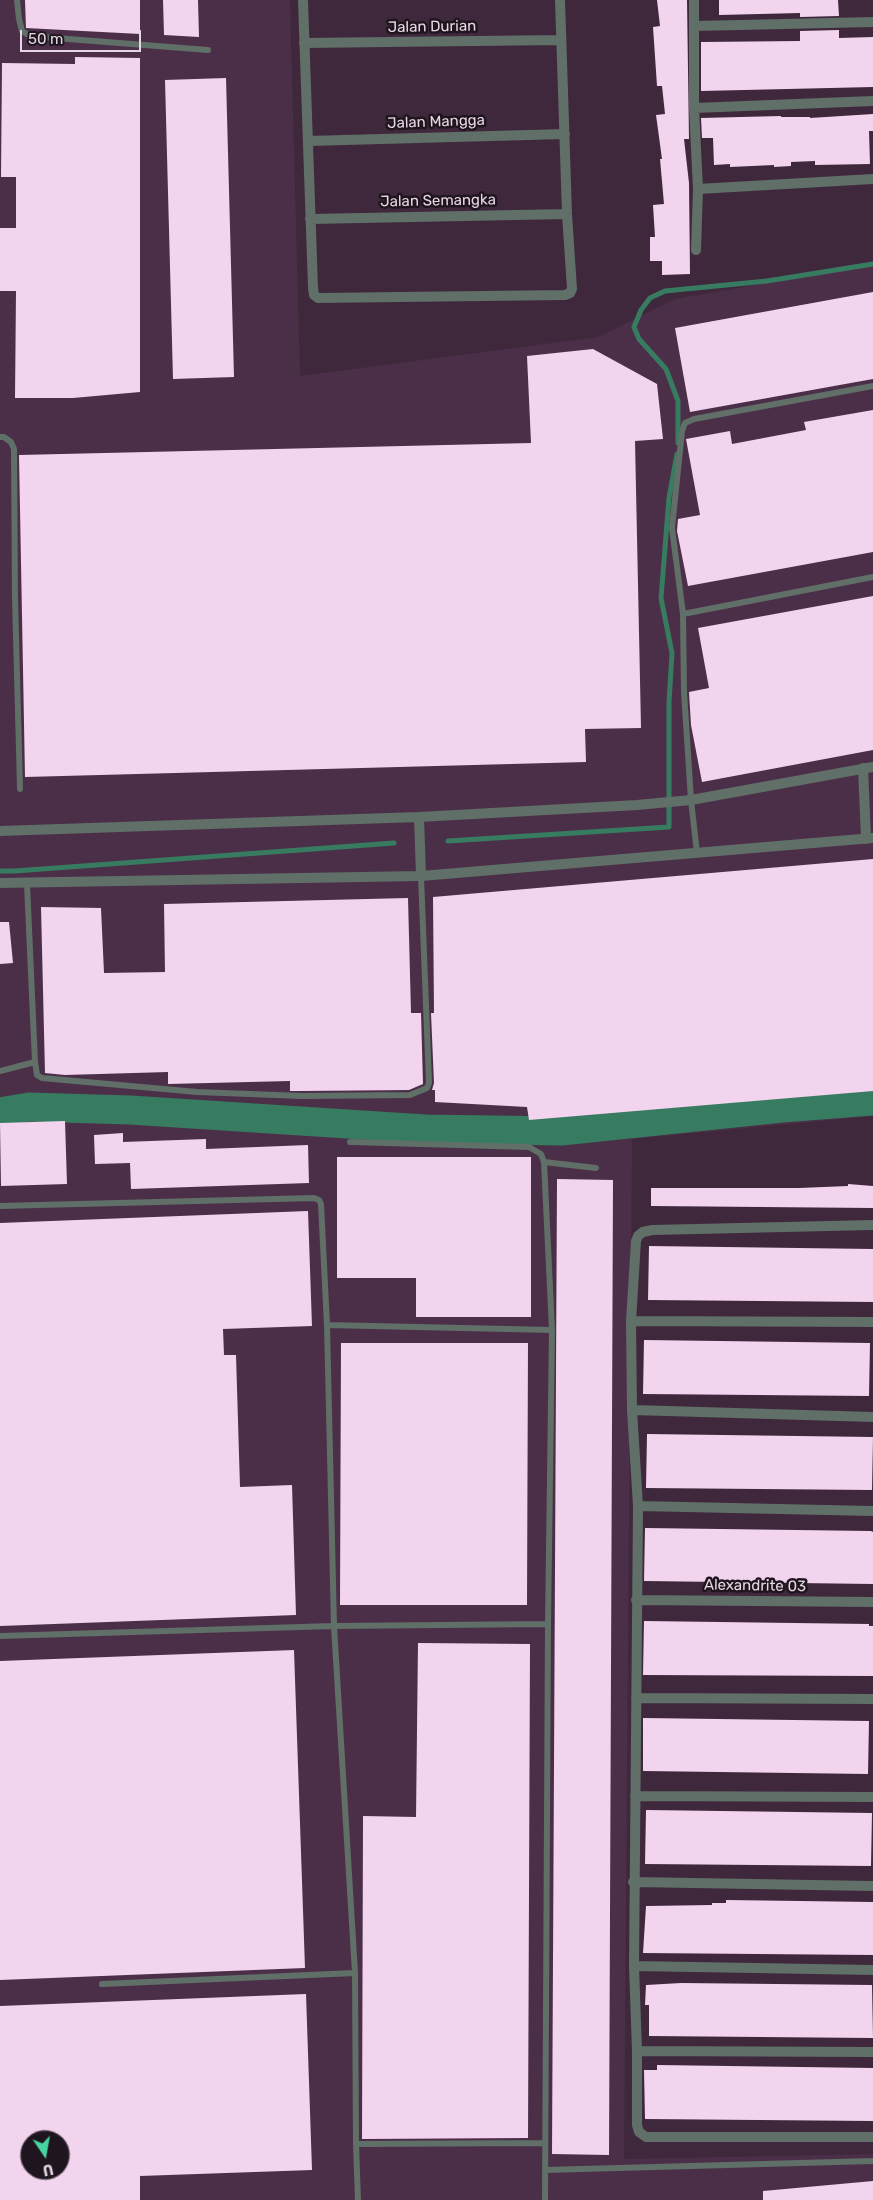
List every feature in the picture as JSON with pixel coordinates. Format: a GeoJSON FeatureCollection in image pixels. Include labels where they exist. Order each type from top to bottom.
{"type":"FeatureCollection","features":[{"type":"Feature","properties":{"kind":"street"},"geometry":{"type":"LineString","coordinates":[[303,0],[310,219],[314,295],[318,298],[566,295],[572,289],[566,214],[560,0]]}},
{"type":"Feature","properties":{"kind":"street"},"geometry":{"type":"LineString","coordinates":[[694,0],[694,108],[698,189],[696,250]]}},
{"type":"Feature","properties":{"kind":"street"},"geometry":{"type":"LineString","coordinates":[[694,26],[873,22]]}},
{"type":"Feature","properties":{"kind":"street","name":"Jalan Durian"},"geometry":{"type":"LineString","coordinates":[[304,43],[560,40]]}},
{"type":"Feature","properties":{"kind":"street"},"geometry":{"type":"LineString","coordinates":[[694,108],[873,101]]}},
{"type":"Feature","properties":{"kind":"street","name":"Jalan Mangga"},"geometry":{"type":"LineString","coordinates":[[308,141],[565,134]]}},
{"type":"Feature","properties":{"kind":"street"},"geometry":{"type":"LineString","coordinates":[[698,189],[873,178]]}},
{"type":"Feature","properties":{"kind":"street","name":"Jalan Semangka"},"geometry":{"type":"LineString","coordinates":[[310,219],[566,214]]}},
{"type":"Feature","properties":{"kind":"street"},"geometry":{"type":"LineString","coordinates":[[0,831],[419,817],[679,801],[868,767],[870,839],[421,876],[0,883]]}},
{"type":"Feature","properties":{"kind":"street"},"geometry":{"type":"LineString","coordinates":[[419,817],[421,876]]}},
{"type":"Feature","properties":{"kind":"street"},"geometry":{"type":"LineString","coordinates":[[873,1225],[652,1230],[643,1232],[636,1241],[631,1321],[632,1410],[638,1506],[634,1966],[637,2125],[639,2132],[646,2137],[873,2137]]}},
{"type":"Feature","properties":{"kind":"street"},"geometry":{"type":"LineString","coordinates":[[631,1321],[873,1322]]}},
{"type":"Feature","properties":{"kind":"street"},"geometry":{"type":"LineString","coordinates":[[632,1410],[873,1417]]}},
{"type":"Feature","properties":{"kind":"street"},"geometry":{"type":"LineString","coordinates":[[638,1506],[873,1511]]}},
{"type":"Feature","properties":{"kind":"street","name":"Alexandrite 03"},"geometry":{"type":"LineString","coordinates":[[636,1600],[873,1602]]}},
{"type":"Feature","properties":{"kind":"street"},"geometry":{"type":"LineString","coordinates":[[636,1698],[873,1699]]}},
{"type":"Feature","properties":{"kind":"street"},"geometry":{"type":"LineString","coordinates":[[635,1796],[873,1797]]}},
{"type":"Feature","properties":{"kind":"street"},"geometry":{"type":"LineString","coordinates":[[634,1882],[873,1886]]}},
{"type":"Feature","properties":{"kind":"street"},"geometry":{"type":"LineString","coordinates":[[634,1966],[873,1970]]}},
{"type":"Feature","properties":{"kind":"street"},"geometry":{"type":"LineString","coordinates":[[637,2051],[873,2052]]}},
{"type":"Feature","properties":{"kind":"lane"},"geometry":{"type":"LineString","coordinates":[[17,0],[22,31],[30,36],[208,50]]}},
{"type":"Feature","properties":{"kind":"lane"},"geometry":{"type":"LineString","coordinates":[[697,853],[691,800],[684,692],[683,614],[672,517],[682,431],[685,423],[694,419],[873,386]]}},
{"type":"Feature","properties":{"kind":"lane"},"geometry":{"type":"LineString","coordinates":[[0,437],[4,437],[11,442],[14,449],[15,598],[20,789]]}},
{"type":"Feature","properties":{"kind":"lane"},"geometry":{"type":"LineString","coordinates":[[683,614],[873,576]]}},
{"type":"Feature","properties":{"kind":"lane"},"geometry":{"type":"LineString","coordinates":[[27,884],[35,1062],[37,1075],[42,1078],[197,1092],[312,1096],[410,1095],[427,1088],[429,1083],[421,876]]}},
{"type":"Feature","properties":{"kind":"lane"},"geometry":{"type":"LineString","coordinates":[[0,1071],[35,1062]]}},
{"type":"Feature","properties":{"kind":"lane"},"geometry":{"type":"LineString","coordinates":[[350,1142],[529,1147],[541,1154],[544,1162],[552,1330],[548,1624],[545,2200]]}},
{"type":"Feature","properties":{"kind":"lane"},"geometry":{"type":"LineString","coordinates":[[544,1162],[596,1168]]}},
{"type":"Feature","properties":{"kind":"lane"},"geometry":{"type":"LineString","coordinates":[[0,1206],[314,1198],[322,1204],[327,1325],[334,1626],[356,1973],[356,2144],[358,2200]]}},
{"type":"Feature","properties":{"kind":"lane"},"geometry":{"type":"LineString","coordinates":[[327,1325],[552,1330]]}},
{"type":"Feature","properties":{"kind":"lane"},"geometry":{"type":"LineString","coordinates":[[0,1636],[334,1626],[548,1624]]}},
{"type":"Feature","properties":{"kind":"lane"},"geometry":{"type":"LineString","coordinates":[[102,1984],[356,1973]]}},
{"type":"Feature","properties":{"kind":"lane"},"geometry":{"type":"LineString","coordinates":[[356,2144],[544,2143]]}},
{"type":"Feature","properties":{"kind":"lane"},"geometry":{"type":"LineString","coordinates":[[545,2170],[873,2161]]}},
{"type":"Feature","properties":{"kind":"shaded area"},"geometry":{"type":"Polygon","coordinates":[[[0,0],[290,0],[300,376],[598,337],[675,299],[873,264],[873,1116],[632,1139],[624,2159],[873,2154],[873,2200],[0,2200],[0,0]]]}},
{"type":"Feature","properties":{"kind":"building"},"geometry":{"type":"Polygon","coordinates":[[[25,0],[140,0],[140,34],[26,28],[25,0]]]}},
{"type":"Feature","properties":{"kind":"building"},"geometry":{"type":"Polygon","coordinates":[[[163,0],[198,0],[199,37],[164,35],[163,0]]]}},
{"type":"Feature","properties":{"kind":"building"},"geometry":{"type":"Polygon","coordinates":[[[657,0],[687,0],[689,139],[684,139],[689,183],[690,274],[662,275],[662,261],[650,261],[650,237],[655,237],[653,205],[664,204],[660,159],[662,159],[656,115],[665,114],[662,86],[657,86],[653,27],[660,26],[657,0]]]}},
{"type":"Feature","properties":{"kind":"building"},"geometry":{"type":"Polygon","coordinates":[[[719,0],[838,0],[839,16],[800,17],[800,13],[719,15],[719,0]]]}},
{"type":"Feature","properties":{"kind":"building"},"geometry":{"type":"Polygon","coordinates":[[[839,30],[839,38],[873,37],[873,87],[701,91],[701,42],[800,41],[800,31],[839,30]]]}},
{"type":"Feature","properties":{"kind":"building"},"geometry":{"type":"Polygon","coordinates":[[[75,57],[140,58],[140,392],[73,398],[15,398],[16,291],[0,291],[0,228],[16,228],[16,177],[1,177],[2,63],[75,64],[75,57]]]}},
{"type":"Feature","properties":{"kind":"building"},"geometry":{"type":"Polygon","coordinates":[[[226,78],[234,377],[173,379],[165,80],[226,78]]]}},
{"type":"Feature","properties":{"kind":"building"},"geometry":{"type":"Polygon","coordinates":[[[873,114],[873,131],[869,131],[870,164],[815,165],[815,161],[791,162],[791,166],[774,167],[774,165],[730,167],[730,164],[714,165],[713,138],[702,138],[701,118],[781,116],[810,118],[873,114]]]}},
{"type":"Feature","properties":{"kind":"building"},"geometry":{"type":"Polygon","coordinates":[[[873,292],[873,379],[690,412],[675,328],[873,292]]]}},
{"type":"Feature","properties":{"kind":"building"},"geometry":{"type":"Polygon","coordinates":[[[593,349],[657,384],[663,439],[635,441],[641,728],[585,729],[586,762],[25,777],[19,455],[531,443],[527,356],[593,349]]]}},
{"type":"Feature","properties":{"kind":"building"},"geometry":{"type":"Polygon","coordinates":[[[873,410],[873,552],[688,586],[677,531],[678,519],[700,515],[686,439],[730,431],[732,444],[806,430],[804,422],[873,410]]]}},
{"type":"Feature","properties":{"kind":"building"},"geometry":{"type":"Polygon","coordinates":[[[873,596],[873,750],[702,782],[691,725],[689,692],[709,688],[698,628],[873,596]]]}},
{"type":"Feature","properties":{"kind":"building"},"geometry":{"type":"Polygon","coordinates":[[[873,859],[873,1091],[529,1120],[527,1107],[435,1102],[435,1090],[432,1090],[434,1083],[431,1013],[434,1013],[433,897],[873,859]]]}},
{"type":"Feature","properties":{"kind":"building"},"geometry":{"type":"Polygon","coordinates":[[[408,898],[411,1013],[421,1013],[423,1084],[409,1090],[290,1091],[290,1081],[168,1084],[168,1072],[65,1075],[45,1073],[41,907],[101,908],[104,973],[165,972],[164,904],[408,898]]]}},
{"type":"Feature","properties":{"kind":"building"},"geometry":{"type":"Polygon","coordinates":[[[0,922],[9,922],[13,963],[0,964],[0,922]]]}},
{"type":"Feature","properties":{"kind":"building"},"geometry":{"type":"Polygon","coordinates":[[[65,1121],[67,1184],[1,1186],[0,1123],[65,1121]]]}},
{"type":"Feature","properties":{"kind":"building"},"geometry":{"type":"Polygon","coordinates":[[[123,1133],[123,1142],[206,1139],[206,1149],[308,1145],[309,1183],[131,1189],[130,1163],[95,1164],[94,1135],[123,1133]]]}},
{"type":"Feature","properties":{"kind":"building"},"geometry":{"type":"Polygon","coordinates":[[[337,1157],[531,1157],[531,1317],[416,1317],[416,1278],[337,1278],[337,1157]]]}},
{"type":"Feature","properties":{"kind":"building"},"geometry":{"type":"Polygon","coordinates":[[[557,1179],[613,1180],[609,2155],[552,2154],[557,1179]]]}},
{"type":"Feature","properties":{"kind":"building"},"geometry":{"type":"Polygon","coordinates":[[[848,1184],[873,1186],[873,1208],[651,1206],[651,1188],[799,1188],[848,1186],[848,1184]]]}},
{"type":"Feature","properties":{"kind":"building"},"geometry":{"type":"Polygon","coordinates":[[[308,1211],[312,1326],[223,1329],[224,1355],[236,1355],[240,1487],[292,1485],[296,1615],[0,1626],[0,1223],[308,1211]]]}},
{"type":"Feature","properties":{"kind":"building"},"geometry":{"type":"Polygon","coordinates":[[[649,1246],[873,1249],[873,1302],[648,1300],[649,1246]]]}},
{"type":"Feature","properties":{"kind":"building"},"geometry":{"type":"Polygon","coordinates":[[[644,1340],[870,1343],[869,1396],[643,1394],[644,1340]]]}},
{"type":"Feature","properties":{"kind":"building"},"geometry":{"type":"Polygon","coordinates":[[[341,1343],[528,1343],[527,1605],[340,1605],[341,1343]]]}},
{"type":"Feature","properties":{"kind":"building"},"geometry":{"type":"Polygon","coordinates":[[[647,1434],[873,1437],[872,1490],[646,1488],[647,1434]]]}},
{"type":"Feature","properties":{"kind":"building"},"geometry":{"type":"Polygon","coordinates":[[[645,1528],[871,1531],[873,1532],[873,1584],[644,1581],[645,1528]]]}},
{"type":"Feature","properties":{"kind":"building"},"geometry":{"type":"Polygon","coordinates":[[[644,1621],[869,1624],[869,1626],[873,1626],[873,1676],[643,1675],[644,1621]]]}},
{"type":"Feature","properties":{"kind":"building"},"geometry":{"type":"Polygon","coordinates":[[[418,1643],[530,1644],[528,2138],[362,2139],[363,1816],[416,1817],[418,1643]]]}},
{"type":"Feature","properties":{"kind":"building"},"geometry":{"type":"Polygon","coordinates":[[[294,1650],[305,1968],[0,1980],[0,1661],[294,1650]]]}},
{"type":"Feature","properties":{"kind":"building"},"geometry":{"type":"Polygon","coordinates":[[[643,1718],[869,1721],[868,1774],[643,1771],[643,1718]]]}},
{"type":"Feature","properties":{"kind":"building"},"geometry":{"type":"Polygon","coordinates":[[[646,1810],[872,1813],[871,1866],[645,1864],[646,1810]]]}},
{"type":"Feature","properties":{"kind":"building"},"geometry":{"type":"Polygon","coordinates":[[[726,1900],[873,1902],[873,1955],[643,1953],[646,1906],[712,1905],[712,1903],[726,1903],[726,1900]]]}},
{"type":"Feature","properties":{"kind":"building"},"geometry":{"type":"Polygon","coordinates":[[[681,1983],[872,1985],[873,2038],[649,2036],[649,2005],[645,2005],[646,1985],[681,1983]]]}},
{"type":"Feature","properties":{"kind":"building"},"geometry":{"type":"Polygon","coordinates":[[[306,1994],[312,2170],[140,2176],[140,2200],[0,2200],[0,2006],[306,1994]]]}},
{"type":"Feature","properties":{"kind":"building"},"geometry":{"type":"Polygon","coordinates":[[[657,2065],[873,2068],[873,2121],[645,2119],[644,2070],[657,2070],[657,2065]]]}},
{"type":"Feature","properties":{"kind":"building"},"geometry":{"type":"Polygon","coordinates":[[[873,2181],[873,2200],[763,2200],[763,2191],[873,2181]]]}},
{"type":"Feature","properties":{"kind":"waterway"},"geometry":{"type":"LineString","coordinates":[[678,443],[678,401],[666,369],[639,339],[634,327],[641,310],[650,298],[665,291],[767,281],[873,264]]}},
{"type":"Feature","properties":{"kind":"waterway"},"geometry":{"type":"LineString","coordinates":[[448,841],[669,827],[669,702],[672,653],[661,598],[669,498],[677,454]]}},
{"type":"Feature","properties":{"kind":"waterway"},"geometry":{"type":"LineString","coordinates":[[0,871],[394,843]]}},
{"type":"Feature","properties":{"kind":"waterway"},"geometry":{"type":"LineString","coordinates":[[0,1112],[29,1107],[130,1110],[425,1129],[561,1131],[782,1108],[873,1101]]}}]}
